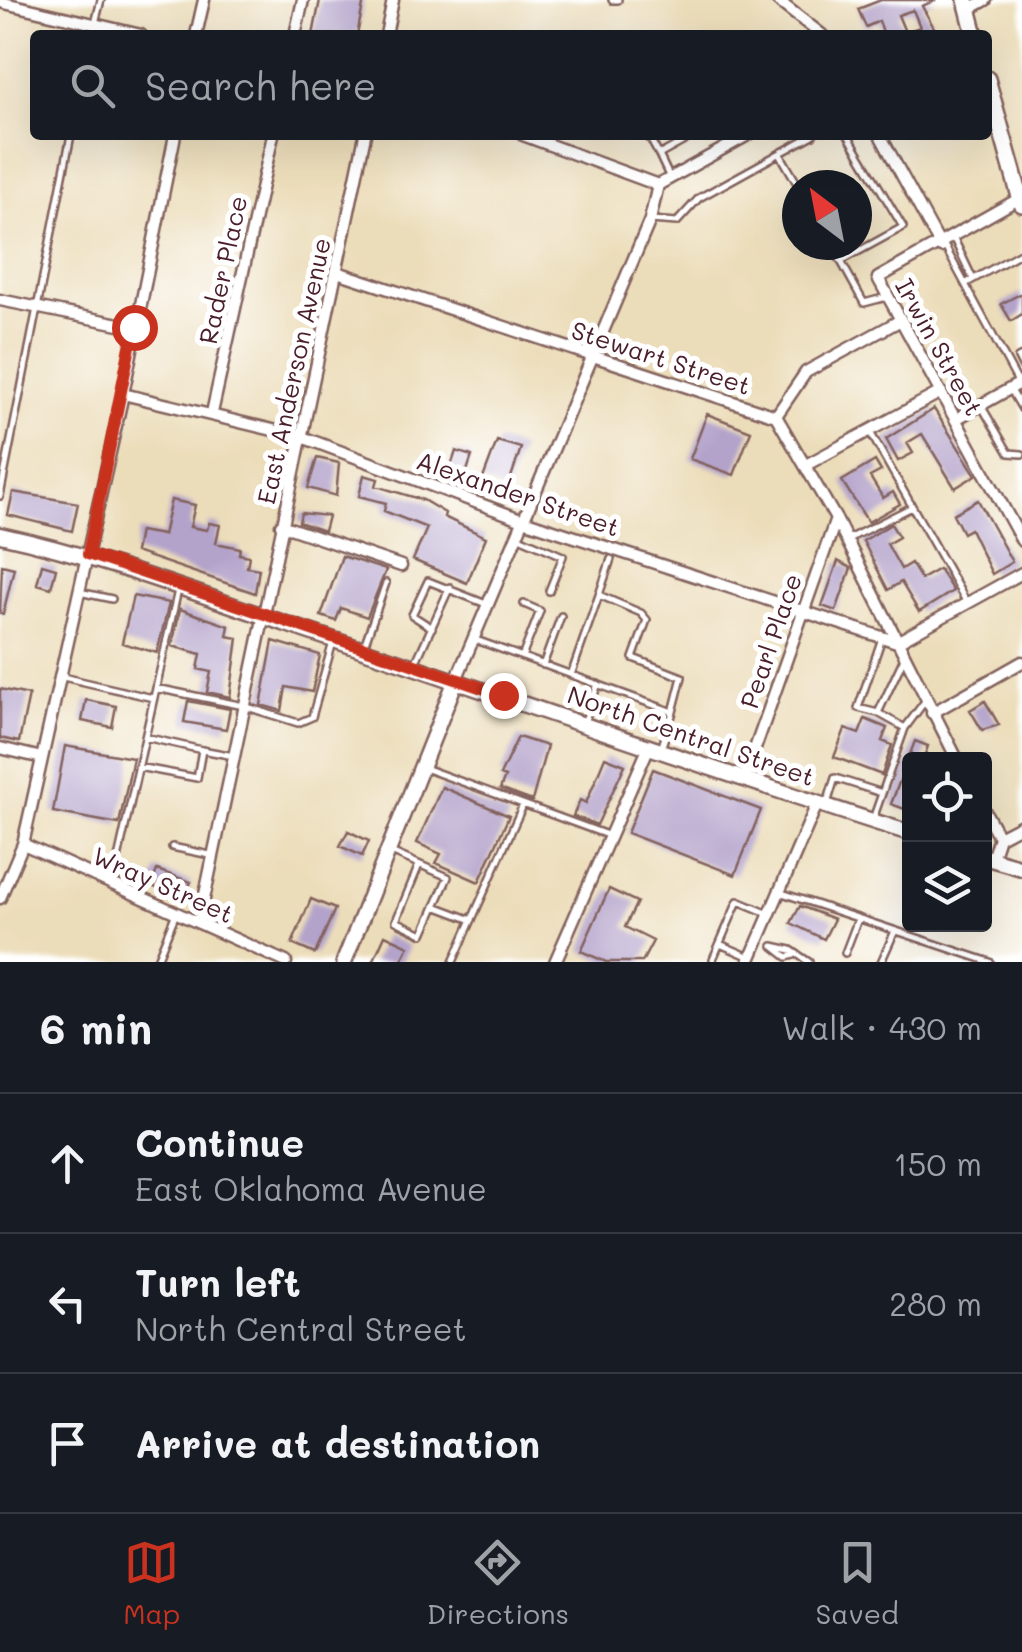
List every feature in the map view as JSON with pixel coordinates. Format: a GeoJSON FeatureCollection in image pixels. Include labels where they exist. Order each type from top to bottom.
{"type":"FeatureCollection","features":[{"type":"Feature","properties":{"kind":"main road"},"geometry":{"type":"LineString","coordinates":[[967,5],[974,30]]}},
{"type":"Feature","properties":{"kind":"main road"},"geometry":{"type":"LineString","coordinates":[[992,96],[1021,200]]}},
{"type":"Feature","properties":{"kind":"main road","name":"North Central Street"},"geometry":{"type":"LineString","coordinates":[[0,535],[88,554],[654,750],[902,830]]}},
{"type":"Feature","properties":{"kind":"main road"},"geometry":{"type":"LineString","coordinates":[[344,962],[456,680]]}},
{"type":"Feature","properties":{"kind":"main road"},"geometry":{"type":"LineString","coordinates":[[992,859],[1022,868]]}},
{"type":"Feature","properties":{"kind":"street"},"geometry":{"type":"LineString","coordinates":[[197,30],[204,0]]}},
{"type":"Feature","properties":{"kind":"street"},"geometry":{"type":"LineString","coordinates":[[296,30],[303,0]]}},
{"type":"Feature","properties":{"kind":"street"},"geometry":{"type":"LineString","coordinates":[[387,30],[393,0]]}},
{"type":"Feature","properties":{"kind":"street"},"geometry":{"type":"LineString","coordinates":[[777,0],[816,30]]}},
{"type":"Feature","properties":{"kind":"street"},"geometry":{"type":"LineString","coordinates":[[967,5],[986,0]]}},
{"type":"Feature","properties":{"kind":"street"},"geometry":{"type":"LineString","coordinates":[[0,2],[93,30]]}},
{"type":"Feature","properties":{"kind":"street"},"geometry":{"type":"LineString","coordinates":[[0,898],[23,844],[124,394],[134,327],[174,140]]}},
{"type":"Feature","properties":{"kind":"street","name":"Rader Place"},"geometry":{"type":"LineString","coordinates":[[212,413],[272,140]]}},
{"type":"Feature","properties":{"kind":"street","name":"East Anderson Avenue"},"geometry":{"type":"LineString","coordinates":[[200,924],[364,140]]}},
{"type":"Feature","properties":{"kind":"street"},"geometry":{"type":"LineString","coordinates":[[536,140],[658,185]]}},
{"type":"Feature","properties":{"kind":"street"},"geometry":{"type":"LineString","coordinates":[[456,680],[589,356],[650,220],[658,185],[739,140]]}},
{"type":"Feature","properties":{"kind":"street"},"geometry":{"type":"LineString","coordinates":[[883,140],[947,244],[1021,200]]}},
{"type":"Feature","properties":{"kind":"street","name":"Irwin Street"},"geometry":{"type":"LineString","coordinates":[[947,244],[878,278],[1022,541]]}},
{"type":"Feature","properties":{"kind":"street","name":"Stewart Street"},"geometry":{"type":"LineString","coordinates":[[337,272],[776,416],[836,519],[953,752]]}},
{"type":"Feature","properties":{"kind":"street"},"geometry":{"type":"LineString","coordinates":[[0,300],[134,327]]}},
{"type":"Feature","properties":{"kind":"street"},"geometry":{"type":"LineString","coordinates":[[776,416],[806,372],[899,321]]}},
{"type":"Feature","properties":{"kind":"street"},"geometry":{"type":"LineString","coordinates":[[956,419],[1017,385]]}},
{"type":"Feature","properties":{"kind":"street"},"geometry":{"type":"LineString","coordinates":[[806,465],[941,392]]}},
{"type":"Feature","properties":{"kind":"street","name":"Alexander Street"},"geometry":{"type":"LineString","coordinates":[[124,394],[302,437],[523,520],[897,642]]}},
{"type":"Feature","properties":{"kind":"street","name":"Pearl Place"},"geometry":{"type":"LineString","coordinates":[[745,777],[836,519]]}},
{"type":"Feature","properties":{"kind":"street"},"geometry":{"type":"LineString","coordinates":[[282,525],[401,566]]}},
{"type":"Feature","properties":{"kind":"street"},"geometry":{"type":"LineString","coordinates":[[897,642],[1022,573]]}},
{"type":"Feature","properties":{"kind":"street"},"geometry":{"type":"LineString","coordinates":[[932,713],[1022,662]]}},
{"type":"Feature","properties":{"kind":"street"},"geometry":{"type":"LineString","coordinates":[[0,748],[42,758]]}},
{"type":"Feature","properties":{"kind":"street"},"geometry":{"type":"LineString","coordinates":[[555,962],[610,836],[654,750]]}},
{"type":"Feature","properties":{"kind":"street"},"geometry":{"type":"LineString","coordinates":[[750,960],[821,806]]}},
{"type":"Feature","properties":{"kind":"street"},"geometry":{"type":"LineString","coordinates":[[992,825],[999,838]]}},
{"type":"Feature","properties":{"kind":"street"},"geometry":{"type":"LineString","coordinates":[[992,851],[999,838],[1022,825]]}},
{"type":"Feature","properties":{"kind":"street","name":"Wray Street"},"geometry":{"type":"LineString","coordinates":[[23,844],[286,962]]}},
{"type":"Feature","properties":{"kind":"lane"},"geometry":{"type":"LineString","coordinates":[[93,30],[101,0]]}},
{"type":"Feature","properties":{"kind":"lane"},"geometry":{"type":"LineString","coordinates":[[0,496],[70,140]]}},
{"type":"Feature","properties":{"kind":"lane"},"geometry":{"type":"LineString","coordinates":[[651,140],[670,178]]}},
{"type":"Feature","properties":{"kind":"lane"},"geometry":{"type":"LineString","coordinates":[[659,155],[686,140]]}},
{"type":"Feature","properties":{"kind":"lane"},"geometry":{"type":"LineString","coordinates":[[650,220],[677,222],[700,198],[804,140]]}},
{"type":"Feature","properties":{"kind":"lane"},"geometry":{"type":"LineString","coordinates":[[851,140],[903,227],[841,261],[864,303],[887,297]]}},
{"type":"Feature","properties":{"kind":"lane"},"geometry":{"type":"LineString","coordinates":[[780,154],[789,170]]}},
{"type":"Feature","properties":{"kind":"lane"},"geometry":{"type":"LineString","coordinates":[[947,244],[973,280]]}},
{"type":"Feature","properties":{"kind":"lane"},"geometry":{"type":"LineString","coordinates":[[947,244],[1017,385],[1022,409]]}},
{"type":"Feature","properties":{"kind":"lane"},"geometry":{"type":"LineString","coordinates":[[965,284],[1022,252]]}},
{"type":"Feature","properties":{"kind":"lane"},"geometry":{"type":"LineString","coordinates":[[1022,356],[1018,358],[1022,366]]}},
{"type":"Feature","properties":{"kind":"lane"},"geometry":{"type":"LineString","coordinates":[[981,405],[1009,453],[1022,454]]}},
{"type":"Feature","properties":{"kind":"lane"},"geometry":{"type":"LineString","coordinates":[[870,430],[967,603]]}},
{"type":"Feature","properties":{"kind":"lane"},"geometry":{"type":"LineString","coordinates":[[846,540],[912,507]]}},
{"type":"Feature","properties":{"kind":"lane"},"geometry":{"type":"LineString","coordinates":[[516,536],[563,556],[549,590]]}},
{"type":"Feature","properties":{"kind":"lane"},"geometry":{"type":"LineString","coordinates":[[571,675],[612,559]]}},
{"type":"Feature","properties":{"kind":"lane"},"geometry":{"type":"LineString","coordinates":[[432,628],[412,614],[428,581],[487,605]]}},
{"type":"Feature","properties":{"kind":"lane"},"geometry":{"type":"LineString","coordinates":[[363,649],[386,583]]}},
{"type":"Feature","properties":{"kind":"lane"},"geometry":{"type":"LineString","coordinates":[[112,884],[179,586]]}},
{"type":"Feature","properties":{"kind":"lane"},"geometry":{"type":"LineString","coordinates":[[414,666],[450,587]]}},
{"type":"Feature","properties":{"kind":"lane"},"geometry":{"type":"LineString","coordinates":[[79,592],[112,599]]}},
{"type":"Feature","properties":{"kind":"lane"},"geometry":{"type":"LineString","coordinates":[[599,595],[641,613],[646,620],[633,658],[682,677],[673,712],[654,750]]}},
{"type":"Feature","properties":{"kind":"lane"},"geometry":{"type":"LineString","coordinates":[[522,657],[540,610],[524,604]]}},
{"type":"Feature","properties":{"kind":"lane"},"geometry":{"type":"LineString","coordinates":[[543,665],[561,616]]}},
{"type":"Feature","properties":{"kind":"lane"},"geometry":{"type":"LineString","coordinates":[[882,638],[858,708],[878,713],[905,728]]}},
{"type":"Feature","properties":{"kind":"lane"},"geometry":{"type":"LineString","coordinates":[[155,688],[244,706],[298,723],[312,718],[333,639]]}},
{"type":"Feature","properties":{"kind":"lane"},"geometry":{"type":"LineString","coordinates":[[473,639],[673,712]]}},
{"type":"Feature","properties":{"kind":"lane"},"geometry":{"type":"LineString","coordinates":[[878,713],[904,658]]}},
{"type":"Feature","properties":{"kind":"lane"},"geometry":{"type":"LineString","coordinates":[[60,676],[153,698]]}},
{"type":"Feature","properties":{"kind":"lane"},"geometry":{"type":"LineString","coordinates":[[584,723],[598,684]]}},
{"type":"Feature","properties":{"kind":"lane"},"geometry":{"type":"LineString","coordinates":[[872,821],[905,728],[925,701]]}},
{"type":"Feature","properties":{"kind":"lane"},"geometry":{"type":"LineString","coordinates":[[145,737],[234,756]]}},
{"type":"Feature","properties":{"kind":"lane"},"geometry":{"type":"LineString","coordinates":[[138,766],[197,778],[202,750]]}},
{"type":"Feature","properties":{"kind":"lane"},"geometry":{"type":"LineString","coordinates":[[421,766],[610,836]]}},
{"type":"Feature","properties":{"kind":"lane"},"geometry":{"type":"LineString","coordinates":[[821,806],[834,778],[882,793]]}},
{"type":"Feature","properties":{"kind":"lane"},"geometry":{"type":"LineString","coordinates":[[454,962],[524,804]]}},
{"type":"Feature","properties":{"kind":"lane"},"geometry":{"type":"LineString","coordinates":[[172,846],[214,855]]}},
{"type":"Feature","properties":{"kind":"lane"},"geometry":{"type":"LineString","coordinates":[[388,851],[448,877],[423,934],[396,920],[419,865]]}},
{"type":"Feature","properties":{"kind":"lane"},"geometry":{"type":"LineString","coordinates":[[779,892],[990,962]]}},
{"type":"Feature","properties":{"kind":"lane"},"geometry":{"type":"LineString","coordinates":[[713,959],[738,901],[770,914]]}},
{"type":"Feature","properties":{"kind":"lane"},"geometry":{"type":"LineString","coordinates":[[435,906],[472,920]]}},
{"type":"Feature","properties":{"kind":"lane"},"geometry":{"type":"LineString","coordinates":[[156,962],[176,913]]}},
{"type":"Feature","properties":{"kind":"lane"},"geometry":{"type":"LineString","coordinates":[[845,953],[858,919]]}},
{"type":"Feature","properties":{"kind":"lane"},"geometry":{"type":"LineString","coordinates":[[895,931],[882,960],[895,962]]}},
{"type":"Feature","properties":{"kind":"lane"},"geometry":{"type":"LineString","coordinates":[[760,940],[791,950],[809,962]]}},
{"type":"Feature","properties":{"kind":"lane"},"geometry":{"type":"LineString","coordinates":[[720,944],[750,960]]}},
{"type":"Feature","properties":{"kind":"building"},"geometry":{"type":"Polygon","coordinates":[[[320,0],[364,0],[358,30],[314,30],[320,0]]]}},
{"type":"Feature","properties":{"kind":"building"},"geometry":{"type":"Polygon","coordinates":[[[881,0],[936,0],[922,6],[935,30],[911,30],[920,27],[913,10],[898,15],[904,30],[882,30],[879,21],[866,27],[858,9],[881,0]]]}},
{"type":"Feature","properties":{"kind":"building"},"geometry":{"type":"Polygon","coordinates":[[[1022,293],[1022,314],[1011,321],[1001,304],[1022,293]]]}},
{"type":"Feature","properties":{"kind":"building"},"geometry":{"type":"Polygon","coordinates":[[[934,409],[976,475],[955,488],[922,434],[907,443],[913,453],[898,461],[886,439],[934,409]]]}},
{"type":"Feature","properties":{"kind":"building"},"geometry":{"type":"Polygon","coordinates":[[[707,414],[751,431],[734,475],[690,459],[707,414]]]}},
{"type":"Feature","properties":{"kind":"building"},"geometry":{"type":"Polygon","coordinates":[[[497,441],[521,448],[506,492],[482,481],[497,441]]]}},
{"type":"Feature","properties":{"kind":"building"},"geometry":{"type":"Polygon","coordinates":[[[456,451],[472,456],[464,480],[448,475],[456,451]]]}},
{"type":"Feature","properties":{"kind":"building"},"geometry":{"type":"Polygon","coordinates":[[[317,458],[339,463],[336,496],[308,488],[317,458]]]}},
{"type":"Feature","properties":{"kind":"building"},"geometry":{"type":"Polygon","coordinates":[[[875,461],[881,471],[870,477],[883,498],[893,492],[900,504],[868,522],[842,481],[875,461]]]}},
{"type":"Feature","properties":{"kind":"building"},"geometry":{"type":"Polygon","coordinates":[[[364,475],[378,479],[376,486],[423,500],[445,513],[444,517],[486,537],[467,583],[413,560],[427,528],[384,511],[386,503],[359,496],[364,475]]]}},
{"type":"Feature","properties":{"kind":"building"},"geometry":{"type":"Polygon","coordinates":[[[13,492],[78,503],[72,531],[8,515],[13,492]]]}},
{"type":"Feature","properties":{"kind":"building"},"geometry":{"type":"Polygon","coordinates":[[[171,500],[195,505],[190,527],[207,530],[209,523],[220,525],[216,543],[240,548],[239,554],[249,556],[247,567],[259,569],[255,593],[135,552],[139,531],[163,535],[171,500]]]}},
{"type":"Feature","properties":{"kind":"building"},"geometry":{"type":"Polygon","coordinates":[[[978,500],[1012,562],[992,574],[970,529],[963,533],[953,514],[978,500]]]}},
{"type":"Feature","properties":{"kind":"building"},"geometry":{"type":"Polygon","coordinates":[[[301,513],[328,516],[324,531],[299,522],[301,513]]]}},
{"type":"Feature","properties":{"kind":"building"},"geometry":{"type":"Polygon","coordinates":[[[891,524],[899,537],[887,544],[901,569],[911,563],[921,579],[939,569],[953,591],[919,612],[901,582],[888,590],[863,541],[891,524]]]}},
{"type":"Feature","properties":{"kind":"building"},"geometry":{"type":"Polygon","coordinates":[[[342,556],[386,570],[367,617],[341,608],[336,621],[321,616],[342,556]]]}},
{"type":"Feature","properties":{"kind":"building"},"geometry":{"type":"Polygon","coordinates":[[[838,561],[851,568],[836,611],[822,606],[838,561]]]}},
{"type":"Feature","properties":{"kind":"building"},"geometry":{"type":"Polygon","coordinates":[[[42,564],[56,568],[51,588],[37,584],[42,564]]]}},
{"type":"Feature","properties":{"kind":"building"},"geometry":{"type":"Polygon","coordinates":[[[2,565],[14,568],[3,614],[0,613],[2,565]]]}},
{"type":"Feature","properties":{"kind":"building"},"geometry":{"type":"Polygon","coordinates":[[[133,596],[169,603],[157,653],[122,643],[133,596]]]}},
{"type":"Feature","properties":{"kind":"building"},"geometry":{"type":"Polygon","coordinates":[[[180,609],[229,626],[227,636],[238,638],[230,697],[207,692],[211,672],[198,669],[201,654],[172,646],[180,609]]]}},
{"type":"Feature","properties":{"kind":"building"},"geometry":{"type":"Polygon","coordinates":[[[273,641],[320,655],[312,692],[286,687],[282,711],[261,705],[273,641]]]}},
{"type":"Feature","properties":{"kind":"building"},"geometry":{"type":"Polygon","coordinates":[[[0,689],[29,695],[19,742],[0,738],[0,689]]]}},
{"type":"Feature","properties":{"kind":"building"},"geometry":{"type":"Polygon","coordinates":[[[86,700],[116,706],[112,727],[82,721],[86,700]]]}},
{"type":"Feature","properties":{"kind":"building"},"geometry":{"type":"Polygon","coordinates":[[[188,701],[230,709],[226,729],[184,722],[188,701]]]}},
{"type":"Feature","properties":{"kind":"building"},"geometry":{"type":"Polygon","coordinates":[[[985,701],[999,725],[982,730],[970,710],[985,701]]]}},
{"type":"Feature","properties":{"kind":"building"},"geometry":{"type":"Polygon","coordinates":[[[865,719],[887,728],[882,741],[892,745],[882,775],[834,757],[845,729],[859,734],[865,719]]]}},
{"type":"Feature","properties":{"kind":"building"},"geometry":{"type":"Polygon","coordinates":[[[518,737],[547,746],[532,801],[500,789],[505,777],[500,775],[518,737]]]}},
{"type":"Feature","properties":{"kind":"building"},"geometry":{"type":"Polygon","coordinates":[[[915,741],[928,746],[926,752],[911,752],[915,741]]]}},
{"type":"Feature","properties":{"kind":"building"},"geometry":{"type":"Polygon","coordinates":[[[65,746],[133,758],[119,824],[53,812],[65,746]]]}},
{"type":"Feature","properties":{"kind":"building"},"geometry":{"type":"Polygon","coordinates":[[[605,757],[625,765],[597,825],[573,816],[580,800],[586,803],[605,757]]]}},
{"type":"Feature","properties":{"kind":"building"},"geometry":{"type":"Polygon","coordinates":[[[653,769],[761,810],[735,875],[627,833],[653,769]]]}},
{"type":"Feature","properties":{"kind":"building"},"geometry":{"type":"Polygon","coordinates":[[[902,775],[902,808],[891,804],[902,775]]]}},
{"type":"Feature","properties":{"kind":"building"},"geometry":{"type":"Polygon","coordinates":[[[442,787],[509,816],[479,882],[436,863],[441,854],[417,843],[442,787]]]}},
{"type":"Feature","properties":{"kind":"building"},"geometry":{"type":"Polygon","coordinates":[[[348,831],[369,841],[362,856],[340,846],[348,831]]]}},
{"type":"Feature","properties":{"kind":"building"},"geometry":{"type":"Polygon","coordinates":[[[157,870],[191,882],[184,898],[151,886],[157,870]]]}},
{"type":"Feature","properties":{"kind":"building"},"geometry":{"type":"Polygon","coordinates":[[[609,889],[637,902],[625,927],[653,941],[642,962],[606,962],[581,951],[609,889]]]}},
{"type":"Feature","properties":{"kind":"building"},"geometry":{"type":"Polygon","coordinates":[[[311,899],[335,909],[315,954],[292,944],[311,899]]]}},
{"type":"Feature","properties":{"kind":"building"},"geometry":{"type":"Polygon","coordinates":[[[800,906],[834,919],[824,939],[791,923],[800,906]]]}},
{"type":"Feature","properties":{"kind":"building"},"geometry":{"type":"Polygon","coordinates":[[[385,935],[409,946],[401,962],[373,962],[385,935]]]}},
{"type":"Feature","properties":{"kind":"route"},"geometry":{"type":"LineString","coordinates":[[134,327],[124,394],[88,554],[503,695]]}}]}
